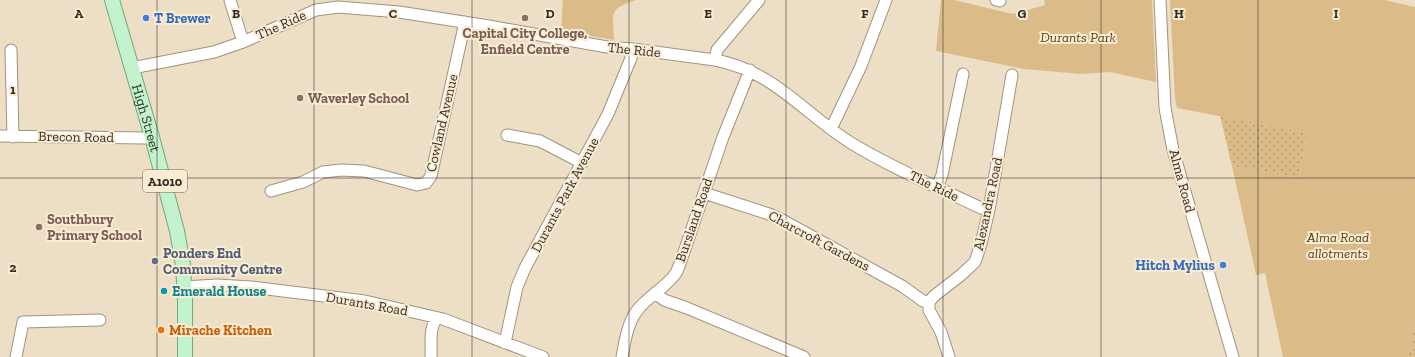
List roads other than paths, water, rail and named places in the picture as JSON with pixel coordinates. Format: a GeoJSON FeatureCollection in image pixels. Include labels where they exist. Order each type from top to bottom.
{"type":"FeatureCollection","features":[{"type":"Feature","properties":{"kind":"main road","name":"A1010"},"geometry":{"type":"LineString","coordinates":[[112,0],[132,68]]}},
{"type":"Feature","properties":{"kind":"main road","name":"High Street"},"geometry":{"type":"LineString","coordinates":[[132,68],[176,224],[183,265],[185,357]]}},
{"type":"Feature","properties":{"kind":"street"},"geometry":{"type":"LineString","coordinates":[[230,0],[243,42]]}},
{"type":"Feature","properties":{"kind":"street"},"geometry":{"type":"LineString","coordinates":[[715,60],[717,50],[759,0]]}},
{"type":"Feature","properties":{"kind":"street"},"geometry":{"type":"LineString","coordinates":[[831,129],[861,66],[886,0]]}},
{"type":"Feature","properties":{"kind":"street","name":"Alma Road"},"geometry":{"type":"LineString","coordinates":[[1160,0],[1165,108],[1173,150],[1233,357]]}},
{"type":"Feature","properties":{"kind":"street","name":"The Ride"},"geometry":{"type":"LineString","coordinates":[[132,68],[202,55],[243,42],[326,7],[364,8],[465,22],[607,47],[715,60],[750,70],[769,81],[787,93],[831,129],[871,155],[981,208],[989,210]]}},
{"type":"Feature","properties":{"kind":"street","name":"Cowland Avenue"},"geometry":{"type":"LineString","coordinates":[[271,191],[303,182],[323,172],[341,170],[364,171],[417,185],[426,183],[431,176],[465,22]]}},
{"type":"Feature","properties":{"kind":"street","name":"Durants Park Avenue"},"geometry":{"type":"LineString","coordinates":[[505,343],[517,287],[525,268],[608,114],[631,58],[633,49]]}},
{"type":"Feature","properties":{"kind":"street"},"geometry":{"type":"LineString","coordinates":[[11,50],[13,137]]}},
{"type":"Feature","properties":{"kind":"street","name":"Bursland Road"},"geometry":{"type":"LineString","coordinates":[[622,357],[629,324],[636,312],[670,280],[676,272],[723,137],[750,70]]}},
{"type":"Feature","properties":{"kind":"street"},"geometry":{"type":"LineString","coordinates":[[937,187],[942,175],[963,74]]}},
{"type":"Feature","properties":{"kind":"street","name":"Alexandra Road"},"geometry":{"type":"LineString","coordinates":[[929,302],[934,296],[975,262],[989,210],[1012,75]]}},
{"type":"Feature","properties":{"kind":"street"},"geometry":{"type":"LineString","coordinates":[[507,135],[540,141],[582,163]]}},
{"type":"Feature","properties":{"kind":"street","name":"Brecon Road"},"geometry":{"type":"LineString","coordinates":[[0,136],[152,137]]}},
{"type":"Feature","properties":{"kind":"street","name":"Charcroft Gardens"},"geometry":{"type":"LineString","coordinates":[[704,193],[769,214],[784,221],[902,286],[923,302],[929,302]]}},
{"type":"Feature","properties":{"kind":"street","name":"Durants Road"},"geometry":{"type":"LineString","coordinates":[[184,287],[217,285],[266,289],[341,298],[419,314],[431,315],[543,357]]}},
{"type":"Feature","properties":{"kind":"street"},"geometry":{"type":"LineString","coordinates":[[655,293],[664,300],[687,308],[804,357]]}},
{"type":"Feature","properties":{"kind":"street"},"geometry":{"type":"LineString","coordinates":[[929,302],[929,310],[941,332],[949,357]]}},
{"type":"Feature","properties":{"kind":"street"},"geometry":{"type":"LineString","coordinates":[[431,357],[432,326],[434,321],[438,318]]}},
{"type":"Feature","properties":{"kind":"street"},"geometry":{"type":"LineString","coordinates":[[16,357],[23,322],[100,320]]}},
{"type":"Feature","properties":{"kind":"place","name":"T Brewer"},"geometry":{"type":"Point","coordinates":[146,18]}},
{"type":"Feature","properties":{"kind":"place","name":"Capital City College, Enfield Centre"},"geometry":{"type":"Point","coordinates":[525,18]}},
{"type":"Feature","properties":{"kind":"place","name":"Waverley School"},"geometry":{"type":"Point","coordinates":[300,98]}},
{"type":"Feature","properties":{"kind":"place","name":"Southbury Primary School"},"geometry":{"type":"Point","coordinates":[39,227]}},
{"type":"Feature","properties":{"kind":"place","name":"Ponders End Community Centre"},"geometry":{"type":"Point","coordinates":[155,261]}},
{"type":"Feature","properties":{"kind":"place","name":"Hitch Mylius"},"geometry":{"type":"Point","coordinates":[1223,265]}},
{"type":"Feature","properties":{"kind":"place","name":"Emerald House"},"geometry":{"type":"Point","coordinates":[164,291]}},
{"type":"Feature","properties":{"kind":"place","name":"Mirache Kitchen"},"geometry":{"type":"Point","coordinates":[161,330]}},
{"type":"Feature","properties":{"kind":"park label","name":"Durants Park"},"geometry":{"type":"Point","coordinates":[1078,37]}},
{"type":"Feature","properties":{"kind":"park label","name":"Alma Road allotments"},"geometry":{"type":"Point","coordinates":[1338,246]}}]}
